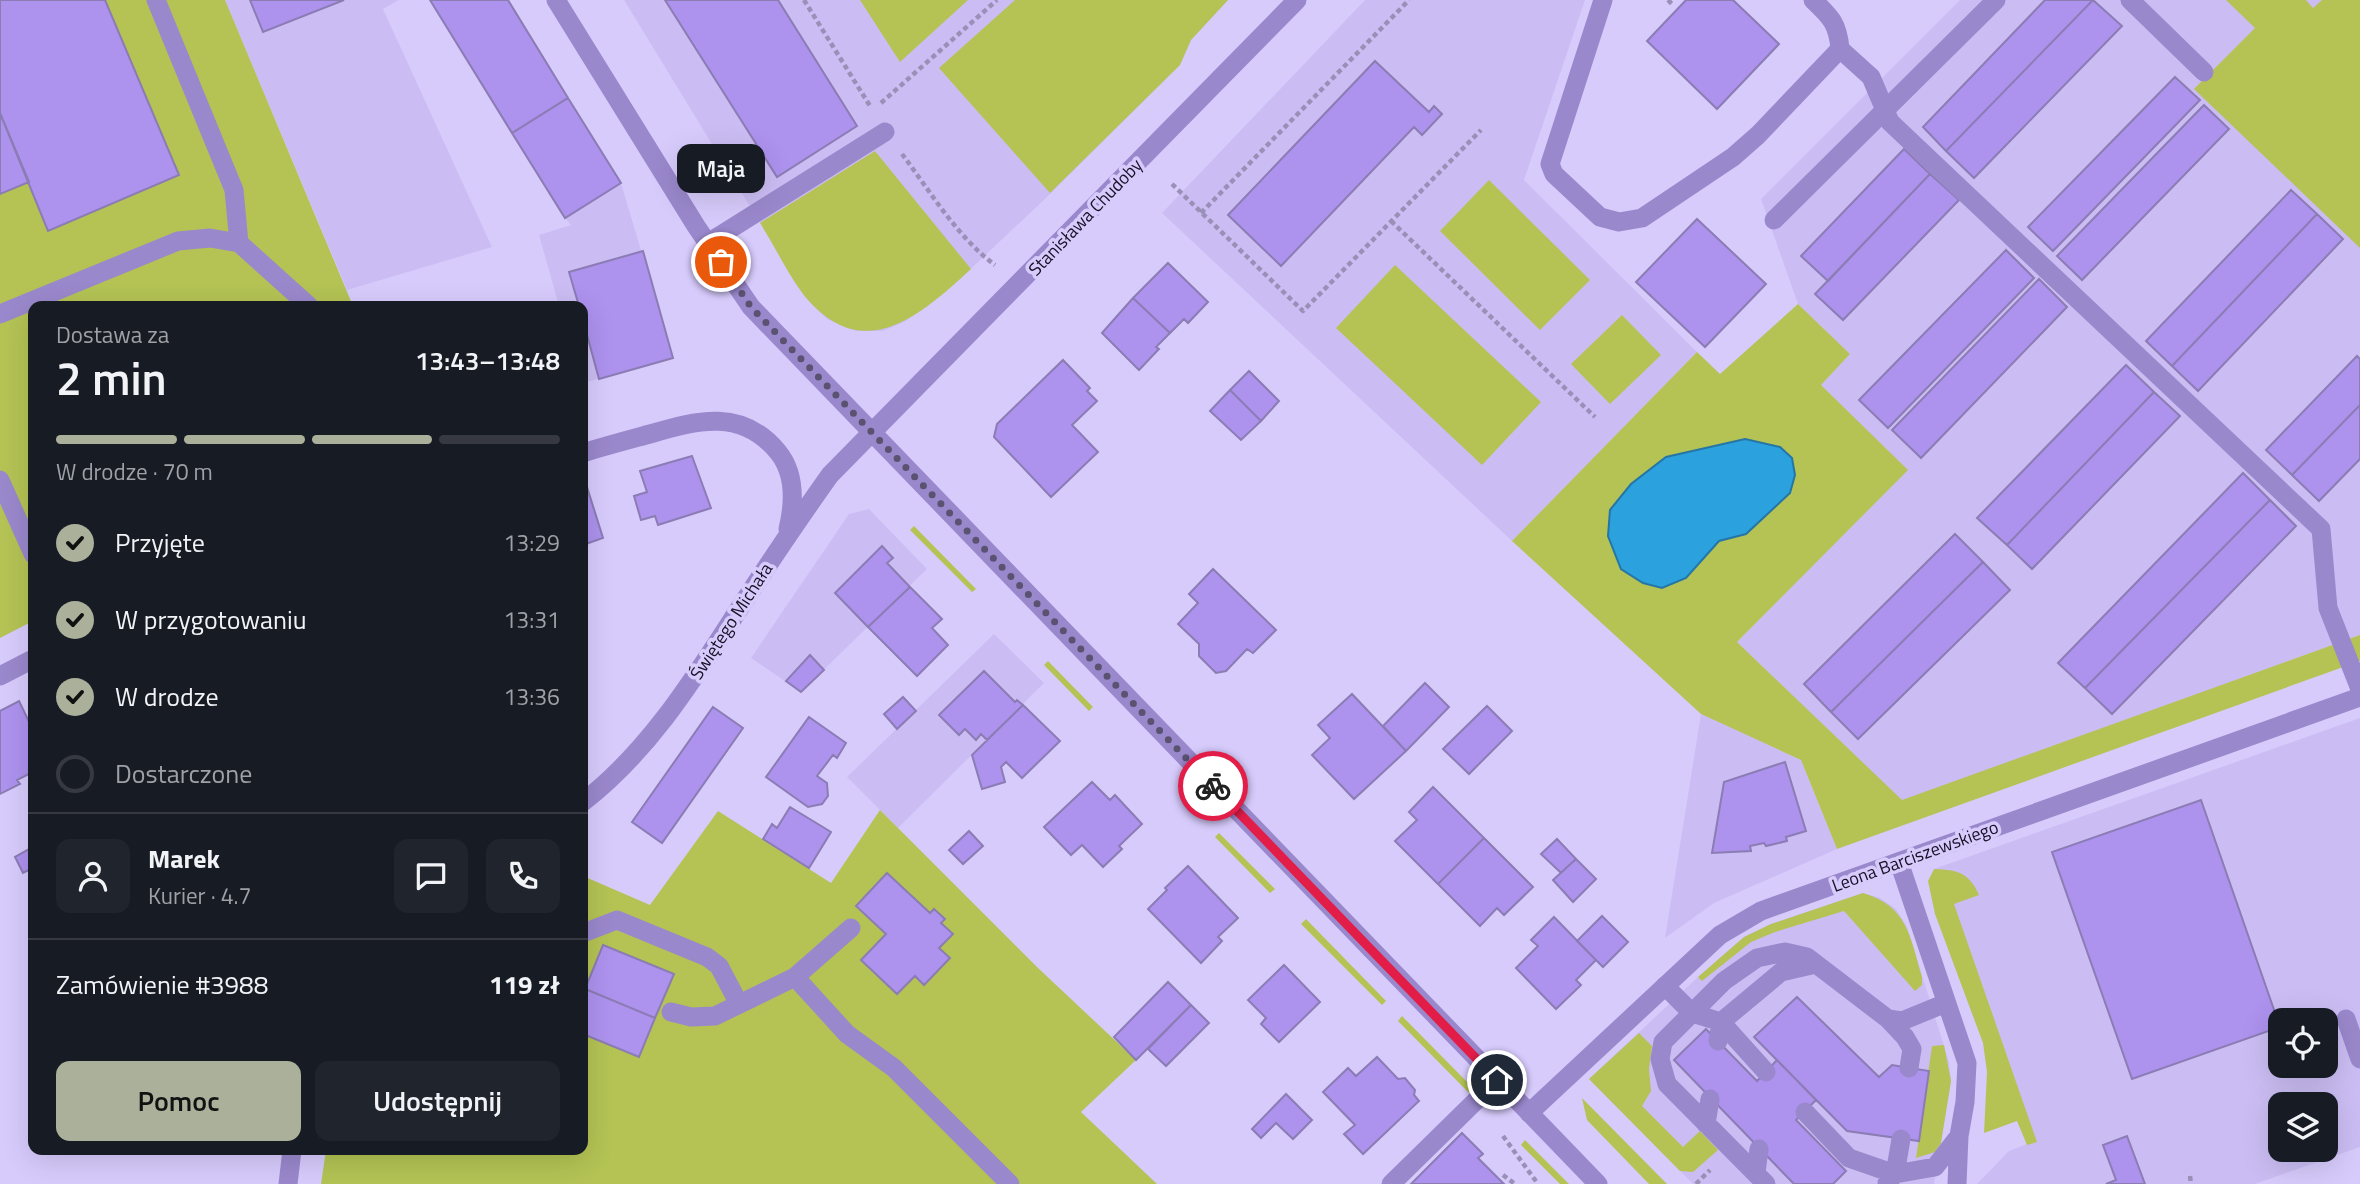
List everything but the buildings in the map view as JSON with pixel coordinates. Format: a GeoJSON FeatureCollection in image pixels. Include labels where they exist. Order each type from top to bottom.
{"type":"FeatureCollection","features":[{"type":"Feature","properties":{"kind":"street"},"geometry":{"type":"LineString","coordinates":[[156,0],[234,190],[239,243]]}},
{"type":"Feature","properties":{"kind":"street"},"geometry":{"type":"LineString","coordinates":[[556,0],[751,307],[1598,1184]]}},
{"type":"Feature","properties":{"kind":"street","name":"Stanisława Chudoby"},"geometry":{"type":"LineString","coordinates":[[873,435],[1297,0]]}},
{"type":"Feature","properties":{"kind":"street"},"geometry":{"type":"LineString","coordinates":[[1603,0],[1550,164],[1554,174],[1600,217],[1619,222],[1642,218],[1734,157],[1840,49]]}},
{"type":"Feature","properties":{"kind":"street"},"geometry":{"type":"LineString","coordinates":[[1813,0],[1830,16],[1838,32],[1840,49],[1871,77],[1890,121],[2320,529],[2328,608],[2360,689]]}},
{"type":"Feature","properties":{"kind":"street"},"geometry":{"type":"LineString","coordinates":[[1774,220],[1996,0]]}},
{"type":"Feature","properties":{"kind":"street"},"geometry":{"type":"LineString","coordinates":[[2130,0],[2204,72]]}},
{"type":"Feature","properties":{"kind":"street"},"geometry":{"type":"LineString","coordinates":[[708,243],[886,132]]}},
{"type":"Feature","properties":{"kind":"street"},"geometry":{"type":"LineString","coordinates":[[32,301],[178,241],[210,238],[239,243],[303,301]]}},
{"type":"Feature","properties":{"kind":"street"},"geometry":{"type":"LineString","coordinates":[[0,314],[28,303]]}},
{"type":"Feature","properties":{"kind":"street"},"geometry":{"type":"LineString","coordinates":[[588,452],[694,421],[727,421],[749,428],[767,439],[783,459],[792,485],[793,508],[786,537]]}},
{"type":"Feature","properties":{"kind":"street","name":"Świętego Michała"},"geometry":{"type":"LineString","coordinates":[[588,798],[652,734],[694,678],[830,475],[873,435]]}},
{"type":"Feature","properties":{"kind":"street"},"geometry":{"type":"LineString","coordinates":[[0,480],[28,543]]}},
{"type":"Feature","properties":{"kind":"street"},"geometry":{"type":"LineString","coordinates":[[0,676],[28,662]]}},
{"type":"Feature","properties":{"kind":"street","name":"Leona Barciszewskiego"},"geometry":{"type":"LineString","coordinates":[[1529,1113],[1720,935],[1761,911],[2360,697]]}},
{"type":"Feature","properties":{"kind":"street"},"geometry":{"type":"LineString","coordinates":[[1899,862],[1967,1063],[1957,1184]]}},
{"type":"Feature","properties":{"kind":"street"},"geometry":{"type":"LineString","coordinates":[[588,931],[617,920],[707,957],[719,966],[739,1004]]}},
{"type":"Feature","properties":{"kind":"street"},"geometry":{"type":"LineString","coordinates":[[671,1012],[691,1017],[715,1016],[795,977],[850,928]]}},
{"type":"Feature","properties":{"kind":"street"},"geometry":{"type":"LineString","coordinates":[[1761,1179],[1667,1084],[1660,1059],[1663,1042],[1724,981],[1757,958],[1785,952],[1807,957],[1888,1019],[1905,1037],[1912,1049],[1909,1068]]}},
{"type":"Feature","properties":{"kind":"street"},"geometry":{"type":"LineString","coordinates":[[1719,1032],[1781,972],[1816,964]]}},
{"type":"Feature","properties":{"kind":"street"},"geometry":{"type":"LineString","coordinates":[[795,977],[847,1034],[894,1068],[1010,1184]]}},
{"type":"Feature","properties":{"kind":"street"},"geometry":{"type":"LineString","coordinates":[[1665,986],[1692,1013],[1766,1072]]}},
{"type":"Feature","properties":{"kind":"street"},"geometry":{"type":"LineString","coordinates":[[1888,1019],[1902,1021],[1946,1003]]}},
{"type":"Feature","properties":{"kind":"street"},"geometry":{"type":"LineString","coordinates":[[2346,1019],[2360,1059]]}},
{"type":"Feature","properties":{"kind":"street"},"geometry":{"type":"LineString","coordinates":[[1391,1184],[1497,1080]]}},
{"type":"Feature","properties":{"kind":"street"},"geometry":{"type":"LineString","coordinates":[[1706,1124],[1710,1099]]}},
{"type":"Feature","properties":{"kind":"street"},"geometry":{"type":"LineString","coordinates":[[1809,1121],[1849,1158],[1891,1179],[1935,1167],[1959,1136]]}},
{"type":"Feature","properties":{"kind":"street"},"geometry":{"type":"LineString","coordinates":[[1891,1179],[1900,1139]]}},
{"type":"Feature","properties":{"kind":"street"},"geometry":{"type":"LineString","coordinates":[[1759,1149],[1761,1179]]}},
{"type":"Feature","properties":{"kind":"street"},"geometry":{"type":"LineString","coordinates":[[288,1184],[291,1155]]}},
{"type":"Feature","properties":{"kind":"path"},"geometry":{"type":"LineString","coordinates":[[872,111],[997,0]]}},
{"type":"Feature","properties":{"kind":"path"},"geometry":{"type":"LineString","coordinates":[[1201,213],[1409,0]]}},
{"type":"Feature","properties":{"kind":"path"},"geometry":{"type":"LineString","coordinates":[[1172,184],[1303,311],[1481,130]]}},
{"type":"Feature","properties":{"kind":"path"},"geometry":{"type":"LineString","coordinates":[[1391,221],[1595,418]]}},
{"type":"Feature","properties":{"kind":"path"},"geometry":{"type":"LineString","coordinates":[[1503,1136],[1538,1184]]}},
{"type":"Feature","properties":{"kind":"path"},"geometry":{"type":"LineString","coordinates":[[1503,1175],[1515,1184]]}},
{"type":"Feature","properties":{"kind":"path"},"geometry":{"type":"LineString","coordinates":[[2190,1176],[2191,1184]]}},
{"type":"Feature","properties":{"kind":"shaded area"},"geometry":{"type":"Polygon","coordinates":[[[225,0],[399,0],[383,9],[492,247],[347,290],[225,0]]]}},
{"type":"Feature","properties":{"kind":"shaded area"},"geometry":{"type":"Polygon","coordinates":[[[624,0],[1228,0],[1191,40],[1180,65],[961,278],[906,321],[883,331],[856,331],[827,319],[806,298],[624,0]]]}},
{"type":"Feature","properties":{"kind":"shaded area"},"geometry":{"type":"Polygon","coordinates":[[[1365,0],[1585,0],[1524,180],[1697,352],[1512,541],[1162,213],[1365,0]]]}},
{"type":"Feature","properties":{"kind":"shaded area"},"geometry":{"type":"Polygon","coordinates":[[[1960,0],[2360,0],[2360,635],[1902,801],[1737,642],[1907,470],[1821,385],[1850,354],[1798,304],[1761,199],[1960,0]]]}},
{"type":"Feature","properties":{"kind":"shaded area"},"geometry":{"type":"Polygon","coordinates":[[[621,183],[673,358],[588,382],[588,301],[558,301],[539,235],[571,225],[565,218],[621,183]]]}},
{"type":"Feature","properties":{"kind":"shaded area"},"geometry":{"type":"Polygon","coordinates":[[[869,509],[927,569],[801,692],[751,658],[849,514],[869,509]]]}},
{"type":"Feature","properties":{"kind":"shaded area"},"geometry":{"type":"Polygon","coordinates":[[[994,634],[1044,683],[898,828],[847,777],[994,634]]]}},
{"type":"Feature","properties":{"kind":"shaded area"},"geometry":{"type":"Polygon","coordinates":[[[1701,714],[1801,760],[1837,849],[1714,903],[1665,938],[1701,714]]]}},
{"type":"Feature","properties":{"kind":"shaded area"},"geometry":{"type":"Polygon","coordinates":[[[2360,718],[2360,1147],[2338,1155],[2338,1092],[2268,1092],[2268,1162],[2317,1162],[2255,1184],[1977,1184],[2009,1151],[2027,1144],[1934,869],[2360,718]]]}},
{"type":"Feature","properties":{"kind":"shaded area"},"geometry":{"type":"Polygon","coordinates":[[[1863,893],[1880,898],[1896,909],[1907,927],[1949,1062],[1951,1081],[1934,1184],[1693,1184],[1589,1079],[1744,937],[1771,924],[1863,893]]]}},
{"type":"Feature","properties":{"kind":"green space"},"geometry":{"type":"Polygon","coordinates":[[[0,0],[225,0],[351,301],[28,301],[28,624],[0,638],[0,0]]]}},
{"type":"Feature","properties":{"kind":"green space"},"geometry":{"type":"Polygon","coordinates":[[[860,0],[968,0],[900,62],[860,0]]]}},
{"type":"Feature","properties":{"kind":"green space"},"geometry":{"type":"Polygon","coordinates":[[[1015,0],[1228,0],[1191,40],[1180,65],[1050,193],[939,68],[1015,0]]]}},
{"type":"Feature","properties":{"kind":"green space"},"geometry":{"type":"Polygon","coordinates":[[[2226,0],[2306,0],[2313,8],[2322,0],[2360,0],[2360,248],[2194,89],[2255,28],[2226,0]]]}},
{"type":"Feature","properties":{"kind":"green space"},"geometry":{"type":"Polygon","coordinates":[[[875,151],[971,269],[913,316],[893,326],[872,331],[851,329],[830,319],[808,300],[760,223],[875,151]]]}},
{"type":"Feature","properties":{"kind":"green space"},"geometry":{"type":"Polygon","coordinates":[[[1489,180],[1590,280],[1540,330],[1440,231],[1489,180]]]}},
{"type":"Feature","properties":{"kind":"green space"},"geometry":{"type":"Polygon","coordinates":[[[1395,265],[1541,402],[1482,465],[1336,328],[1395,265]]]}},
{"type":"Feature","properties":{"kind":"green space"},"geometry":{"type":"Polygon","coordinates":[[[1798,304],[1850,354],[1821,385],[1908,470],[1737,642],[1902,800],[2360,635],[2360,661],[1837,849],[1801,760],[1701,714],[1512,541],[1697,352],[1720,374],[1798,304]]]}},
{"type":"Feature","properties":{"kind":"green space"},"geometry":{"type":"Polygon","coordinates":[[[1622,315],[1661,355],[1610,404],[1571,364],[1622,315]]]}},
{"type":"Feature","properties":{"kind":"green space"},"geometry":{"type":"Polygon","coordinates":[[[914,526],[976,589],[972,592],[910,530],[914,526]]]}},
{"type":"Feature","properties":{"kind":"green space"},"geometry":{"type":"Polygon","coordinates":[[[1048,661],[1093,707],[1089,711],[1044,665],[1048,661]]]}},
{"type":"Feature","properties":{"kind":"green space"},"geometry":{"type":"Polygon","coordinates":[[[880,810],[1038,968],[1136,1060],[1081,1112],[1157,1184],[321,1184],[325,1155],[588,1155],[588,878],[650,905],[718,811],[831,883],[880,810]]]}},
{"type":"Feature","properties":{"kind":"green space"},"geometry":{"type":"Polygon","coordinates":[[[1219,833],[1275,889],[1270,893],[1215,837],[1219,833]]]}},
{"type":"Feature","properties":{"kind":"green space"},"geometry":{"type":"Polygon","coordinates":[[[1934,869],[1961,874],[1971,881],[1979,895],[1954,904],[2037,1142],[2027,1145],[2017,1121],[1984,1133],[1987,1072],[1983,1043],[1935,914],[1928,881],[1934,869]]]}},
{"type":"Feature","properties":{"kind":"green space"},"geometry":{"type":"Polygon","coordinates":[[[1863,893],[1890,906],[1905,925],[1922,977],[1922,985],[1915,991],[1844,911],[1751,942],[1702,981],[1698,977],[1744,937],[1771,924],[1863,893]]]}},
{"type":"Feature","properties":{"kind":"green space"},"geometry":{"type":"Polygon","coordinates":[[[1306,919],[1386,1001],[1382,1005],[1301,924],[1306,919]]]}},
{"type":"Feature","properties":{"kind":"green space"},"geometry":{"type":"Polygon","coordinates":[[[1402,1016],[1473,1088],[1469,1093],[1398,1021],[1402,1016]]]}},
{"type":"Feature","properties":{"kind":"green space"},"geometry":{"type":"Polygon","coordinates":[[[1639,1033],[1652,1046],[1649,1069],[1651,1091],[1642,1106],[1683,1147],[1700,1131],[1718,1150],[1693,1172],[1680,1171],[1589,1079],[1639,1033]]]}},
{"type":"Feature","properties":{"kind":"green space"},"geometry":{"type":"Polygon","coordinates":[[[1944,1045],[1951,1081],[1941,1143],[1935,1152],[1916,1158],[1932,1046],[1944,1045]]]}},
{"type":"Feature","properties":{"kind":"green space"},"geometry":{"type":"Polygon","coordinates":[[[1582,1098],[1667,1184],[1649,1184],[1587,1120],[1582,1098]]]}},
{"type":"Feature","properties":{"kind":"green space"},"geometry":{"type":"Polygon","coordinates":[[[1525,1140],[1569,1184],[1560,1184],[1521,1145],[1525,1140]]]}},
{"type":"Feature","properties":{"kind":"water"},"geometry":{"type":"Polygon","coordinates":[[[1745,439],[1780,447],[1792,458],[1795,475],[1790,493],[1746,534],[1719,541],[1686,578],[1662,588],[1643,583],[1621,569],[1608,536],[1610,510],[1631,484],[1666,457],[1745,439]]]}},
{"type":"Feature","properties":{"kind":"way so far"},"geometry":{"type":"LineString","coordinates":[[721,262],[751,307],[1213,786]]}},
{"type":"Feature","properties":{"kind":"place","name":"Maja"},"geometry":{"type":"Point","coordinates":[721,262]}},
{"type":"Feature","properties":{"kind":"route"},"geometry":{"type":"LineString","coordinates":[[1213,786],[1497,1080]]}}]}
